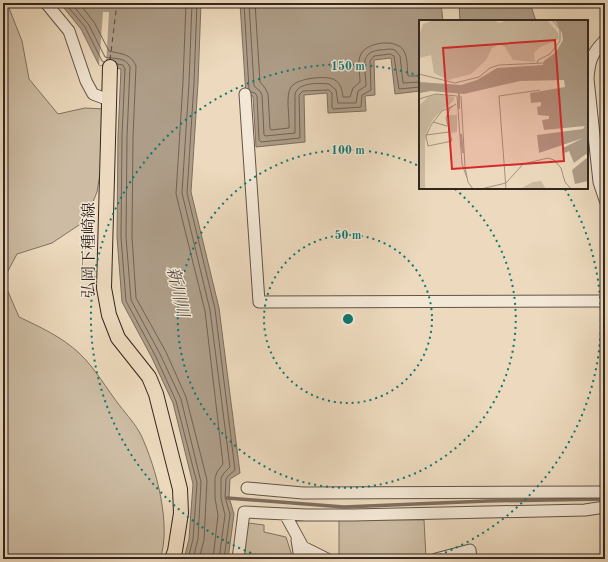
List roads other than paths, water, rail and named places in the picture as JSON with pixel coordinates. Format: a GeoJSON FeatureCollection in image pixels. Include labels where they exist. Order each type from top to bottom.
{"type":"FeatureCollection","features":[{"type":"Feature","properties":{"kind":"main road","name":"弘岡下種崎線"},"geometry":{"type":"LineString","coordinates":[[110,67],[104,288],[109,315],[118,338],[149,377],[156,394],[180,489],[181,513],[175,551],[172,559]]}},
{"type":"Feature","properties":{"kind":"street"},"geometry":{"type":"LineString","coordinates":[[46,3],[68,31],[86,81],[93,94],[109,100]]}},
{"type":"Feature","properties":{"kind":"street"},"geometry":{"type":"LineString","coordinates":[[605,40],[592,56],[588,79],[599,182],[605,200]]}},
{"type":"Feature","properties":{"kind":"street"},"geometry":{"type":"LineString","coordinates":[[245,94],[259,302],[605,301]]}},
{"type":"Feature","properties":{"kind":"street"},"geometry":{"type":"LineString","coordinates":[[247,488],[303,493],[605,492]]}},
{"type":"Feature","properties":{"kind":"street"},"geometry":{"type":"LineString","coordinates":[[238,559],[244,512],[306,515],[384,514],[585,510],[605,507]]}},
{"type":"Feature","properties":{"kind":"street"},"geometry":{"type":"LineString","coordinates":[[285,514],[303,547],[327,559]]}},
{"type":"Feature","properties":{"kind":"street"},"geometry":{"type":"LineString","coordinates":[[296,534],[300,559]]}},
{"type":"Feature","properties":{"kind":"street"},"geometry":{"type":"LineString","coordinates":[[436,559],[470,550],[471,559]]}},
{"type":"Feature","properties":{"kind":"water","name":"新川川"},"geometry":{"type":"Polygon","coordinates":[[[60,3],[201,3],[198,83],[191,192],[219,308],[240,473],[230,479],[229,497],[234,514],[228,559],[184,559],[189,539],[193,484],[173,403],[152,358],[122,302],[117,237],[118,136],[121,69],[99,65],[81,29],[60,3]]]}},
{"type":"Feature","properties":{"kind":"water"},"geometry":{"type":"Polygon","coordinates":[[[240,3],[441,3],[443,20],[419,20],[419,91],[395,94],[391,58],[374,60],[375,95],[365,96],[366,111],[328,113],[327,93],[304,95],[305,142],[256,147],[253,96],[246,96],[240,3]]]}},
{"type":"Feature","properties":{"kind":"water"},"geometry":{"type":"Polygon","coordinates":[[[459,3],[530,3],[536,20],[460,20],[459,3]]]}},
{"type":"Feature","properties":{"kind":"waterway"},"geometry":{"type":"LineString","coordinates":[[227,498],[344,507],[487,501],[605,499]]}}]}
